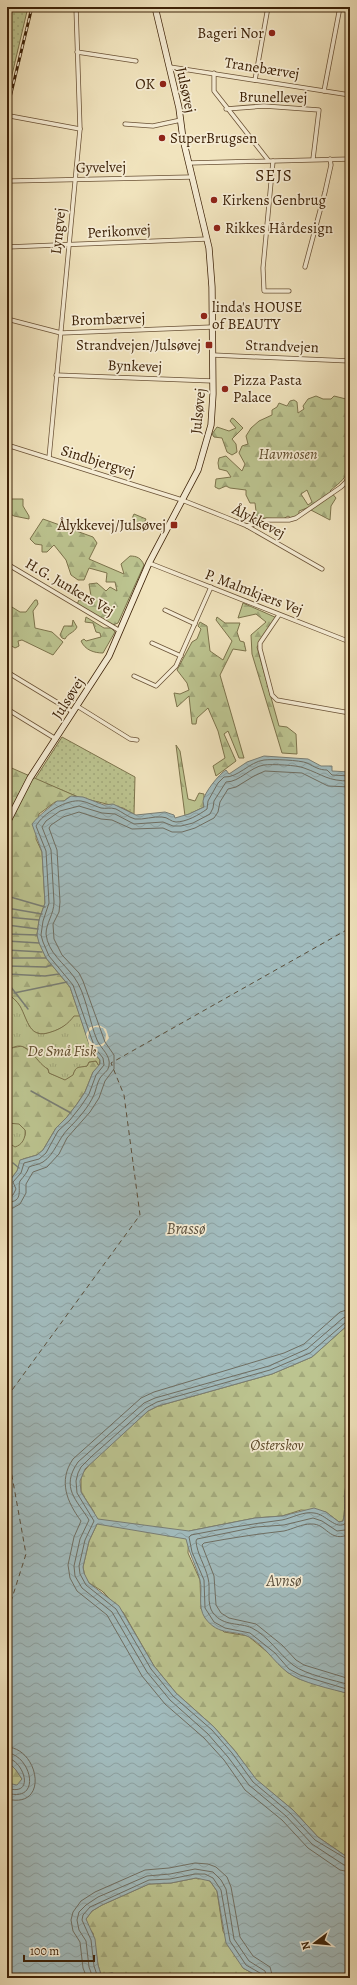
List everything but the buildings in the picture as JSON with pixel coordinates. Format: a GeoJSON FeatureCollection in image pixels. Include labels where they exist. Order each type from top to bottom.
{"type":"FeatureCollection","features":[{"type":"Feature","properties":{"kind":"street","name":"Lyngvej"},"geometry":{"type":"LineString","coordinates":[[49,458],[80,130],[76,7]]}},
{"type":"Feature","properties":{"kind":"street","name":"Julsøvej"},"geometry":{"type":"LineString","coordinates":[[7,823],[30,778],[109,656],[149,563],[198,470],[211,425],[213,381],[212,276],[207,239],[192,177],[170,67],[155,7]]}},
{"type":"Feature","properties":{"kind":"street"},"geometry":{"type":"LineString","coordinates":[[255,80],[268,7]]}},
{"type":"Feature","properties":{"kind":"street"},"geometry":{"type":"LineString","coordinates":[[324,91],[340,7]]}},
{"type":"Feature","properties":{"kind":"street"},"geometry":{"type":"LineString","coordinates":[[77,52],[136,61]]}},
{"type":"Feature","properties":{"kind":"street","name":"Tranebærvej"},"geometry":{"type":"LineString","coordinates":[[170,67],[350,95]]}},
{"type":"Feature","properties":{"kind":"street"},"geometry":{"type":"LineString","coordinates":[[214,73],[214,91],[226,108],[265,154],[268,160]]}},
{"type":"Feature","properties":{"kind":"street","name":"Brunellevej"},"geometry":{"type":"LineString","coordinates":[[226,108],[264,106],[319,110],[314,159]]}},
{"type":"Feature","properties":{"kind":"street"},"geometry":{"type":"LineString","coordinates":[[10,116],[80,130]]}},
{"type":"Feature","properties":{"kind":"street"},"geometry":{"type":"LineString","coordinates":[[125,124],[153,126],[181,120]]}},
{"type":"Feature","properties":{"kind":"street"},"geometry":{"type":"LineString","coordinates":[[305,267],[325,192],[331,165],[330,159]]}},
{"type":"Feature","properties":{"kind":"street"},"geometry":{"type":"LineString","coordinates":[[189,163],[350,159]]}},
{"type":"Feature","properties":{"kind":"street"},"geometry":{"type":"LineString","coordinates":[[273,161],[263,268],[264,291],[289,291]]}},
{"type":"Feature","properties":{"kind":"street","name":"Gyvelvej"},"geometry":{"type":"LineString","coordinates":[[10,181],[192,177]]}},
{"type":"Feature","properties":{"kind":"street","name":"Perikonvej"},"geometry":{"type":"LineString","coordinates":[[7,247],[68,246],[207,239]]}},
{"type":"Feature","properties":{"kind":"street","name":"Brombærvej"},"geometry":{"type":"LineString","coordinates":[[7,319],[61,333],[212,327]]}},
{"type":"Feature","properties":{"kind":"street","name":"Strandvejen"},"geometry":{"type":"LineString","coordinates":[[213,355],[350,361]]}},
{"type":"Feature","properties":{"kind":"street","name":"Bynkevej"},"geometry":{"type":"LineString","coordinates":[[56,375],[213,381]]}},
{"type":"Feature","properties":{"kind":"street","name":"Sindbjergvej"},"geometry":{"type":"LineString","coordinates":[[7,445],[182,500]]}},
{"type":"Feature","properties":{"kind":"street"},"geometry":{"type":"LineString","coordinates":[[247,526],[267,520],[289,520],[296,518],[341,487],[346,482],[350,474]]}},
{"type":"Feature","properties":{"kind":"street","name":"Ålykkevej"},"geometry":{"type":"LineString","coordinates":[[182,500],[247,526],[322,569]]}},
{"type":"Feature","properties":{"kind":"street","name":"P. Malmkjærs Vej"},"geometry":{"type":"LineString","coordinates":[[149,563],[350,642]]}},
{"type":"Feature","properties":{"kind":"street","name":"H.G. Junkers Vej"},"geometry":{"type":"LineString","coordinates":[[7,564],[120,631]]}},
{"type":"Feature","properties":{"kind":"street"},"geometry":{"type":"LineString","coordinates":[[134,676],[156,686],[176,666],[211,587]]}},
{"type":"Feature","properties":{"kind":"street"},"geometry":{"type":"LineString","coordinates":[[165,610],[195,624]]}},
{"type":"Feature","properties":{"kind":"street"},"geometry":{"type":"LineString","coordinates":[[279,615],[260,643],[260,649],[272,695],[277,700],[350,713]]}},
{"type":"Feature","properties":{"kind":"street"},"geometry":{"type":"LineString","coordinates":[[152,643],[180,656]]}},
{"type":"Feature","properties":{"kind":"street"},"geometry":{"type":"LineString","coordinates":[[7,672],[73,712]]}},
{"type":"Feature","properties":{"kind":"street"},"geometry":{"type":"LineString","coordinates":[[77,706],[130,738],[137,740]]}},
{"type":"Feature","properties":{"kind":"street"},"geometry":{"type":"LineString","coordinates":[[7,709],[56,739]]}},
{"type":"Feature","properties":{"kind":"green space"},"geometry":{"type":"Polygon","coordinates":[[[7,7],[28,7],[7,96],[7,7]]]}},
{"type":"Feature","properties":{"kind":"green space","name":"Havmosen"},"geometry":{"type":"Polygon","coordinates":[[[316,396],[323,399],[331,399],[334,396],[350,400],[350,463],[345,477],[330,491],[336,498],[331,506],[330,520],[307,508],[299,511],[299,516],[293,519],[288,516],[283,519],[262,518],[253,522],[249,519],[249,515],[256,511],[255,503],[250,503],[246,495],[246,490],[226,486],[219,489],[215,487],[216,479],[231,477],[227,471],[219,469],[219,458],[226,456],[242,471],[245,464],[239,453],[242,446],[248,444],[246,436],[251,428],[259,421],[272,415],[272,410],[277,407],[279,403],[287,406],[290,401],[294,400],[297,402],[298,413],[304,409],[303,406],[308,399],[316,396]],[[307,490],[301,494],[308,505],[312,502],[307,490]]]}},
{"type":"Feature","properties":{"kind":"green space"},"geometry":{"type":"Polygon","coordinates":[[[232,418],[243,428],[232,439],[236,444],[237,452],[232,455],[227,452],[222,438],[214,437],[212,434],[217,427],[229,431],[236,428],[230,421],[232,418]]]}},
{"type":"Feature","properties":{"kind":"green space"},"geometry":{"type":"Polygon","coordinates":[[[7,499],[23,499],[23,506],[29,516],[29,519],[14,516],[7,512],[7,499]]]}},
{"type":"Feature","properties":{"kind":"green space"},"geometry":{"type":"Polygon","coordinates":[[[134,514],[146,519],[143,525],[130,523],[134,514]]]}},
{"type":"Feature","properties":{"kind":"green space"},"geometry":{"type":"Polygon","coordinates":[[[43,519],[93,537],[97,543],[89,559],[124,574],[121,564],[130,556],[137,557],[142,561],[144,565],[118,623],[113,625],[77,604],[79,600],[84,602],[91,596],[89,584],[97,583],[106,591],[110,587],[117,591],[115,582],[106,582],[107,573],[89,568],[84,580],[78,580],[71,575],[66,560],[54,545],[47,552],[42,552],[42,545],[35,544],[30,539],[43,519]]]}},
{"type":"Feature","properties":{"kind":"green space"},"geometry":{"type":"Polygon","coordinates":[[[35,600],[37,600],[38,604],[33,611],[35,628],[52,632],[63,642],[53,655],[22,640],[18,641],[19,646],[15,648],[7,643],[7,604],[20,612],[26,612],[35,600]]]}},
{"type":"Feature","properties":{"kind":"green space"},"geometry":{"type":"Polygon","coordinates":[[[243,603],[277,618],[257,647],[279,726],[287,727],[296,734],[297,754],[282,753],[252,654],[251,635],[266,622],[256,614],[238,618],[243,603]]]}},
{"type":"Feature","properties":{"kind":"green space"},"geometry":{"type":"Polygon","coordinates":[[[86,617],[104,628],[111,628],[115,632],[103,653],[90,650],[85,647],[81,641],[84,639],[86,641],[101,637],[100,633],[96,632],[93,623],[85,622],[86,617]]]}},
{"type":"Feature","properties":{"kind":"green space"},"geometry":{"type":"Polygon","coordinates":[[[217,617],[225,623],[240,623],[237,632],[240,641],[244,642],[246,651],[233,649],[220,675],[244,758],[239,758],[228,731],[224,734],[236,761],[216,776],[213,766],[225,758],[218,731],[208,708],[197,718],[196,724],[192,724],[189,696],[177,707],[174,693],[180,694],[189,690],[187,683],[177,670],[192,642],[197,639],[201,629],[198,626],[200,622],[207,626],[210,651],[223,660],[232,641],[216,620],[217,617]]]}},
{"type":"Feature","properties":{"kind":"green space"},"geometry":{"type":"Polygon","coordinates":[[[73,620],[77,627],[65,639],[62,638],[60,635],[64,626],[72,626],[73,620]]]}},
{"type":"Feature","properties":{"kind":"green space"},"geometry":{"type":"Polygon","coordinates":[[[62,737],[135,777],[134,814],[123,808],[78,797],[35,779],[62,737]]]}},
{"type":"Feature","properties":{"kind":"green space"},"geometry":{"type":"Polygon","coordinates":[[[176,745],[180,751],[188,799],[195,801],[199,793],[204,794],[204,807],[185,816],[176,745]]]}},
{"type":"Feature","properties":{"kind":"green space"},"geometry":{"type":"Polygon","coordinates":[[[7,766],[78,797],[69,797],[64,801],[55,802],[39,814],[36,839],[42,852],[45,903],[39,920],[37,935],[46,958],[70,987],[80,1016],[73,1018],[69,1023],[61,1028],[44,1034],[38,1033],[30,1028],[19,1005],[7,993],[7,766]]]}},
{"type":"Feature","properties":{"kind":"green space","name":"De Små Fisk"},"geometry":{"type":"Polygon","coordinates":[[[7,993],[19,1004],[30,1027],[38,1033],[44,1034],[55,1031],[64,1026],[74,1016],[80,1016],[91,1049],[100,1060],[99,1066],[96,1061],[89,1062],[87,1066],[77,1068],[73,1075],[65,1080],[49,1073],[48,1069],[43,1066],[26,1048],[20,1046],[14,1047],[7,1051],[7,993]]]}},
{"type":"Feature","properties":{"kind":"green space"},"geometry":{"type":"Polygon","coordinates":[[[22,1046],[48,1069],[49,1073],[64,1079],[71,1076],[77,1067],[87,1066],[89,1062],[96,1061],[99,1066],[93,1072],[85,1092],[77,1104],[56,1128],[43,1150],[37,1155],[23,1159],[17,1171],[7,1184],[7,1136],[10,1143],[19,1145],[25,1135],[25,1131],[17,1125],[7,1123],[7,1051],[11,1048],[22,1046]]]}},
{"type":"Feature","properties":{"kind":"green space"},"geometry":{"type":"Polygon","coordinates":[[[7,1123],[19,1124],[25,1130],[25,1136],[20,1145],[15,1147],[10,1143],[7,1133],[7,1123]]]}},
{"type":"Feature","properties":{"kind":"green space","name":"Østerskov"},"geometry":{"type":"Polygon","coordinates":[[[350,1323],[350,1477],[347,1482],[345,1492],[343,1521],[339,1522],[326,1512],[301,1510],[282,1516],[255,1518],[189,1531],[188,1553],[200,1580],[201,1609],[224,1632],[248,1636],[272,1656],[287,1672],[299,1679],[350,1694],[350,1859],[318,1837],[293,1810],[255,1779],[235,1751],[214,1727],[176,1693],[154,1666],[123,1612],[102,1591],[89,1583],[85,1577],[83,1567],[89,1541],[97,1524],[94,1512],[81,1492],[81,1475],[95,1458],[148,1411],[158,1406],[272,1374],[312,1357],[350,1323]]]}},
{"type":"Feature","properties":{"kind":"green space"},"geometry":{"type":"Polygon","coordinates":[[[7,1761],[22,1779],[19,1785],[14,1786],[7,1783],[7,1761]]]}},
{"type":"Feature","properties":{"kind":"green space"},"geometry":{"type":"Polygon","coordinates":[[[204,1878],[210,1881],[217,1891],[223,1931],[243,1968],[261,1978],[102,1978],[98,1965],[93,1933],[87,1926],[86,1919],[92,1911],[149,1884],[171,1883],[204,1878]]]}},
{"type":"Feature","properties":{"kind":"water","name":"Brassø"},"geometry":{"type":"Polygon","coordinates":[[[264,756],[308,759],[321,766],[332,766],[332,771],[350,772],[350,1323],[312,1357],[272,1374],[158,1406],[148,1411],[85,1469],[80,1481],[81,1492],[98,1519],[189,1531],[255,1518],[282,1516],[314,1508],[326,1512],[339,1522],[343,1521],[345,1492],[347,1482],[350,1477],[350,1694],[317,1685],[293,1676],[282,1668],[254,1640],[243,1635],[221,1630],[210,1624],[205,1618],[201,1609],[200,1580],[186,1539],[97,1524],[89,1541],[83,1567],[89,1583],[119,1606],[154,1666],[176,1693],[214,1727],[235,1751],[256,1779],[293,1810],[318,1837],[350,1859],[350,1978],[261,1978],[243,1968],[226,1943],[217,1891],[210,1881],[196,1878],[171,1883],[149,1884],[92,1911],[86,1919],[95,1939],[98,1965],[102,1978],[7,1978],[7,1783],[17,1785],[22,1779],[7,1761],[7,1193],[9,1194],[12,1188],[7,1186],[7,1184],[17,1171],[20,1160],[37,1155],[43,1150],[56,1128],[67,1117],[85,1092],[93,1072],[100,1064],[100,1060],[91,1049],[70,987],[46,958],[39,943],[37,935],[39,920],[45,903],[42,852],[32,824],[41,814],[57,801],[64,801],[71,796],[83,797],[104,805],[113,804],[136,815],[165,812],[174,815],[175,818],[189,814],[204,807],[203,801],[206,793],[223,772],[226,770],[229,774],[247,762],[264,756]]]}},
{"type":"Feature","properties":{"kind":"pier"},"geometry":{"type":"Polygon","coordinates":[[[99,1025],[106,1029],[109,1038],[103,1046],[95,1047],[89,1044],[86,1034],[90,1027],[99,1025]],[[95,1027],[89,1032],[88,1038],[94,1045],[100,1045],[105,1042],[106,1034],[103,1028],[95,1027]]]}},
{"type":"Feature","properties":{"kind":"waterway"},"geometry":{"type":"LineString","coordinates":[[7,896],[45,907]]}},
{"type":"Feature","properties":{"kind":"waterway"},"geometry":{"type":"LineString","coordinates":[[7,908],[42,914]]}},
{"type":"Feature","properties":{"kind":"waterway"},"geometry":{"type":"LineString","coordinates":[[7,917],[39,920]]}},
{"type":"Feature","properties":{"kind":"waterway"},"geometry":{"type":"LineString","coordinates":[[7,925],[38,929]]}},
{"type":"Feature","properties":{"kind":"waterway"},"geometry":{"type":"LineString","coordinates":[[7,934],[37,935]]}},
{"type":"Feature","properties":{"kind":"waterway"},"geometry":{"type":"LineString","coordinates":[[7,941],[39,943]]}},
{"type":"Feature","properties":{"kind":"waterway"},"geometry":{"type":"LineString","coordinates":[[7,950],[42,952]]}},
{"type":"Feature","properties":{"kind":"waterway"},"geometry":{"type":"LineString","coordinates":[[7,958],[46,958]]}},
{"type":"Feature","properties":{"kind":"waterway"},"geometry":{"type":"LineString","coordinates":[[7,966],[46,967],[51,965]]}},
{"type":"Feature","properties":{"kind":"waterway"},"geometry":{"type":"LineString","coordinates":[[7,974],[45,976],[59,974]]}},
{"type":"Feature","properties":{"kind":"waterway"},"geometry":{"type":"LineString","coordinates":[[7,982],[28,1009]]}},
{"type":"Feature","properties":{"kind":"waterway"},"geometry":{"type":"LineString","coordinates":[[14,993],[67,982]]}},
{"type":"Feature","properties":{"kind":"waterway"},"geometry":{"type":"LineString","coordinates":[[31,1091],[71,1113]]}},
{"type":"Feature","properties":{"kind":"waterway"},"geometry":{"type":"LineString","coordinates":[[7,1157],[10,1160]]}},
{"type":"Feature","properties":{"kind":"waterway"},"geometry":{"type":"LineString","coordinates":[[13,1163],[19,1168]]}},
{"type":"Feature","properties":{"kind":"waterway"},"geometry":{"type":"LineString","coordinates":[[102,1975],[112,1973],[121,1978]]}},
{"type":"Feature","properties":{"kind":"ferry route"},"geometry":{"type":"LineString","coordinates":[[7,1397],[140,1215],[124,1095],[111,1063],[350,928]]}},
{"type":"Feature","properties":{"kind":"ferry route"},"geometry":{"type":"LineString","coordinates":[[7,1448],[26,1554],[7,1614]]}},
{"type":"Feature","properties":{"kind":"railway"},"geometry":{"type":"LineString","coordinates":[[7,110],[32,7]]}},
{"type":"Feature","properties":{"kind":"place","name":"Bageri Nor"},"geometry":{"type":"Point","coordinates":[272,33]}},
{"type":"Feature","properties":{"kind":"place","name":"OK"},"geometry":{"type":"Point","coordinates":[163,84]}},
{"type":"Feature","properties":{"kind":"place","name":"SuperBrugsen"},"geometry":{"type":"Point","coordinates":[162,138]}},
{"type":"Feature","properties":{"kind":"place","name":"Kirkens Genbrug"},"geometry":{"type":"Point","coordinates":[214,200]}},
{"type":"Feature","properties":{"kind":"place","name":"Rikkes Hårdesign"},"geometry":{"type":"Point","coordinates":[217,228]}},
{"type":"Feature","properties":{"kind":"place","name":"linda's HOUSE of BEAUTY"},"geometry":{"type":"Point","coordinates":[204,316]}},
{"type":"Feature","properties":{"kind":"place","name":"Strandvejen/Julsøvej"},"geometry":{"type":"Point","coordinates":[209,345]}},
{"type":"Feature","properties":{"kind":"place","name":"Pizza Pasta Palace"},"geometry":{"type":"Point","coordinates":[225,389]}},
{"type":"Feature","properties":{"kind":"place","name":"Ålykkevej/Julsøvej"},"geometry":{"type":"Point","coordinates":[174,525]}},
{"type":"Feature","properties":{"kind":"district","name":"SEJS"},"geometry":{"type":"Point","coordinates":[274,175]}},
{"type":"Feature","properties":{"kind":"water label","name":"Avnsø"},"geometry":{"type":"Point","coordinates":[284,1581]}}]}
